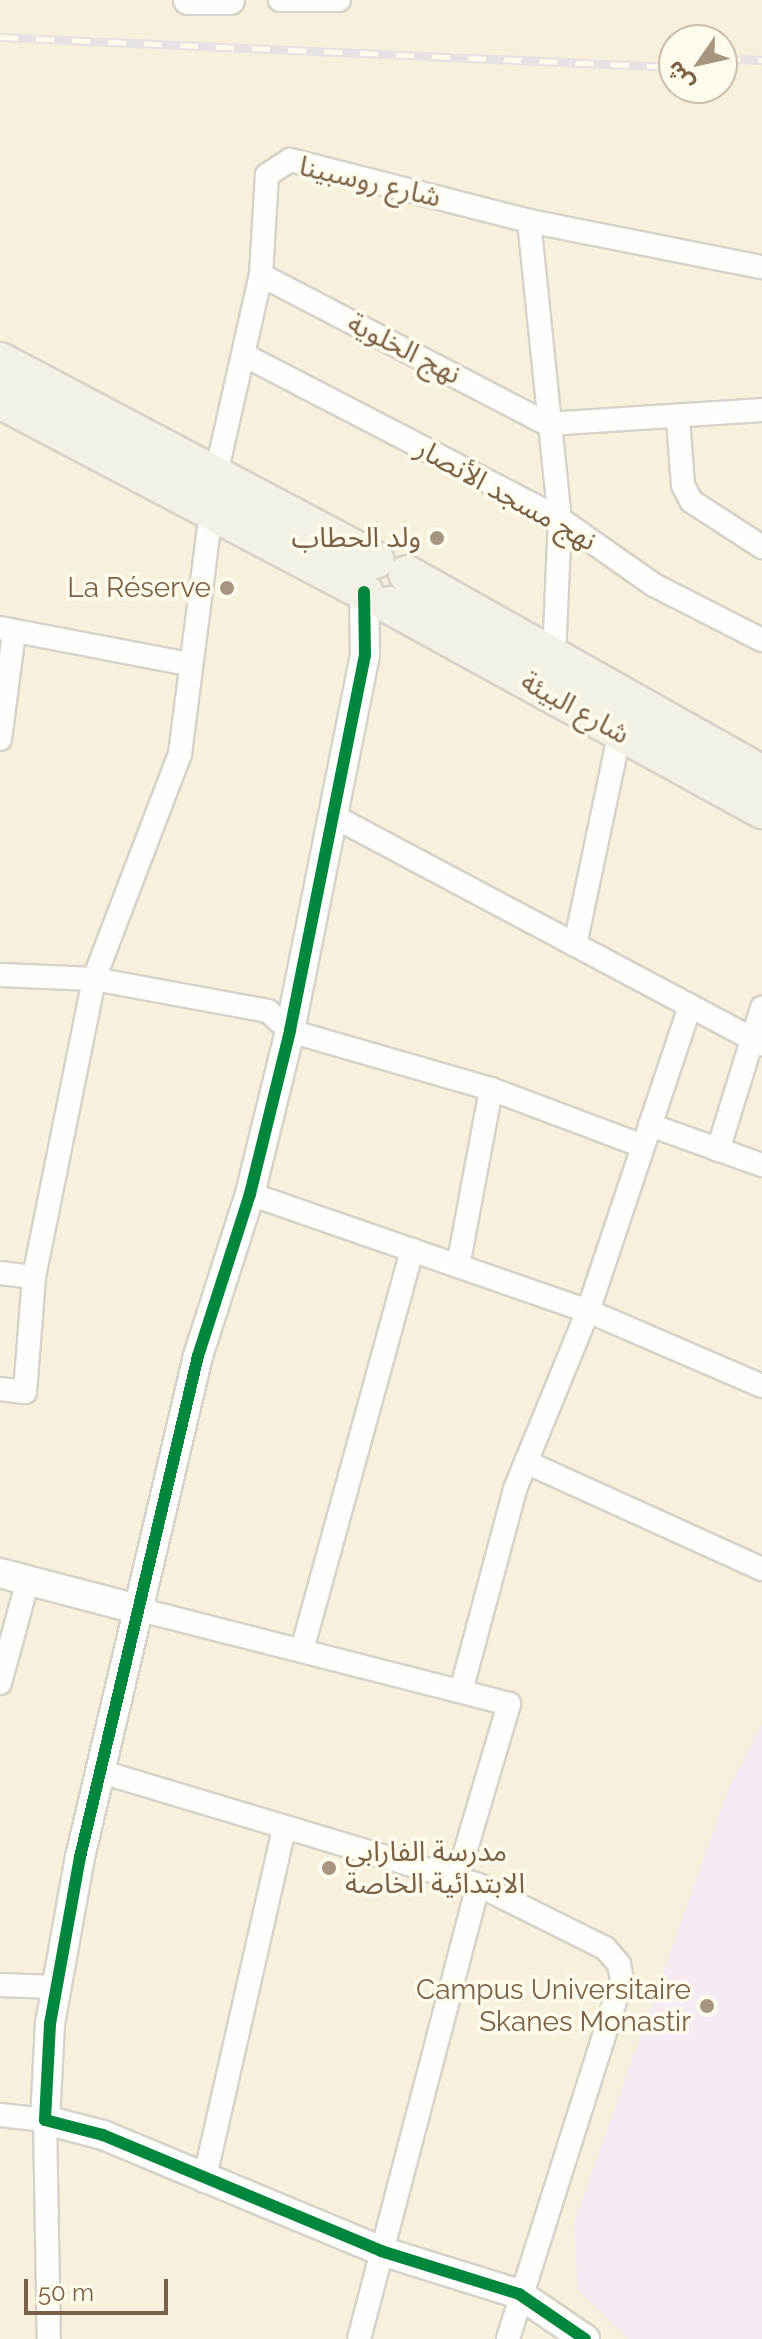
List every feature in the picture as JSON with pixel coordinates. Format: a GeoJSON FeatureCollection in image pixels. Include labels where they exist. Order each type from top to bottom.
{"type":"FeatureCollection","features":[{"type":"Feature","properties":{"kind":"main road","name":"شارع البيئة"},"geometry":{"type":"LineString","coordinates":[[0,361],[214,492],[384,583],[620,732],[762,810]]}},
{"type":"Feature","properties":{"kind":"main road","name":"شارع البيئة"},"geometry":{"type":"LineString","coordinates":[[0,400],[214,492]]}},
{"type":"Feature","properties":{"kind":"main road","name":"شارع البيئة"},"geometry":{"type":"LineString","coordinates":[[384,583],[554,658],[762,774]]}},
{"type":"Feature","properties":{"kind":"street"},"geometry":{"type":"LineString","coordinates":[[188,0],[235,1]]}},
{"type":"Feature","properties":{"kind":"street"},"geometry":{"type":"LineString","coordinates":[[280,0],[339,0]]}},
{"type":"Feature","properties":{"kind":"street","name":"شارع روسبينا"},"geometry":{"type":"LineString","coordinates":[[0,1389],[25,1392],[34,1277],[94,979],[180,754],[188,664],[214,492],[246,356],[261,275],[262,187],[267,175],[290,160],[529,221],[762,267]]}},
{"type":"Feature","properties":{"kind":"street"},"geometry":{"type":"LineString","coordinates":[[529,221],[547,424],[560,519],[554,658]]}},
{"type":"Feature","properties":{"kind":"street","name":"نهج الخلوية"},"geometry":{"type":"LineString","coordinates":[[261,275],[547,424]]}},
{"type":"Feature","properties":{"kind":"street","name":"نهج مسجد الأنصار"},"geometry":{"type":"LineString","coordinates":[[246,356],[560,519],[654,585],[762,640]]}},
{"type":"Feature","properties":{"kind":"street"},"geometry":{"type":"LineString","coordinates":[[547,424],[678,419],[762,410]]}},
{"type":"Feature","properties":{"kind":"street"},"geometry":{"type":"LineString","coordinates":[[678,419],[683,485],[691,501],[762,547]]}},
{"type":"Feature","properties":{"kind":"street"},"geometry":{"type":"LineString","coordinates":[[49,2339],[45,2120],[55,1987],[137,1609],[198,1356],[250,1194],[290,1031],[365,655],[384,583]]}},
{"type":"Feature","properties":{"kind":"street"},"geometry":{"type":"LineString","coordinates":[[0,739],[7,631],[188,664]]}},
{"type":"Feature","properties":{"kind":"street"},"geometry":{"type":"LineString","coordinates":[[575,945],[620,732]]}},
{"type":"Feature","properties":{"kind":"street"},"geometry":{"type":"LineString","coordinates":[[333,816],[755,1040]]}},
{"type":"Feature","properties":{"kind":"street"},"geometry":{"type":"LineString","coordinates":[[0,975],[94,979],[268,1011],[290,1031],[647,1136],[718,1150],[762,1165]]}},
{"type":"Feature","properties":{"kind":"street"},"geometry":{"type":"LineString","coordinates":[[461,1691],[526,1462],[588,1311],[690,1006]]}},
{"type":"Feature","properties":{"kind":"street"},"geometry":{"type":"LineString","coordinates":[[718,1150],[755,1040],[762,1008]]}},
{"type":"Feature","properties":{"kind":"street"},"geometry":{"type":"LineString","coordinates":[[458,1266],[491,1089]]}},
{"type":"Feature","properties":{"kind":"street"},"geometry":{"type":"LineString","coordinates":[[250,1194],[588,1311],[762,1386]]}},
{"type":"Feature","properties":{"kind":"street"},"geometry":{"type":"LineString","coordinates":[[302,1650],[412,1250]]}},
{"type":"Feature","properties":{"kind":"street"},"geometry":{"type":"LineString","coordinates":[[0,1273],[34,1277]]}},
{"type":"Feature","properties":{"kind":"street"},"geometry":{"type":"LineString","coordinates":[[526,1462],[762,1569]]}},
{"type":"Feature","properties":{"kind":"street"},"geometry":{"type":"LineString","coordinates":[[0,1573],[504,1702],[512,1711],[467,1882],[359,2339]]}},
{"type":"Feature","properties":{"kind":"street"},"geometry":{"type":"LineString","coordinates":[[0,1683],[28,1580]]}},
{"type":"Feature","properties":{"kind":"street"},"geometry":{"type":"LineString","coordinates":[[102,1772],[467,1882],[605,1948],[619,1964],[622,1979],[519,2294],[508,2339]]}},
{"type":"Feature","properties":{"kind":"street"},"geometry":{"type":"LineString","coordinates":[[204,2181],[284,1828]]}},
{"type":"Feature","properties":{"kind":"street"},"geometry":{"type":"LineString","coordinates":[[0,1985],[55,1987]]}},
{"type":"Feature","properties":{"kind":"street"},"geometry":{"type":"LineString","coordinates":[[0,2115],[45,2120],[103,2135],[204,2181],[381,2251],[519,2294],[585,2339]]}},
{"type":"Feature","properties":{"kind":"shaded area"},"geometry":{"type":"Polygon","coordinates":[[[0,0],[762,0],[762,2339],[0,2339],[0,0]]]}},
{"type":"Feature","properties":{"kind":"shaded area","name":"Campus Universitaire Skanes Monastir"},"geometry":{"type":"Polygon","coordinates":[[[762,1724],[762,2339],[629,2339],[578,2290],[574,2223],[728,1790],[762,1724]]]}},
{"type":"Feature","properties":{"kind":"railway"},"geometry":{"type":"LineString","coordinates":[[0,37],[658,66]]}},
{"type":"Feature","properties":{"kind":"railway"},"geometry":{"type":"LineString","coordinates":[[738,59],[762,60]]}},
{"type":"Feature","properties":{"kind":"cycle path"},"geometry":{"type":"LineString","coordinates":[[364,592],[365,655],[290,1031],[250,1194],[198,1356],[80,1857],[50,2024],[45,2120],[103,2135],[381,2251],[519,2294],[585,2339]]}},
{"type":"Feature","properties":{"kind":"place","name":"ولد الحطاب"},"geometry":{"type":"Point","coordinates":[437,538]}},
{"type":"Feature","properties":{"kind":"place","name":"La Réserve"},"geometry":{"type":"Point","coordinates":[227,588]}},
{"type":"Feature","properties":{"kind":"place","name":"مدرسة الفارابي الابتدائية الخاصة"},"geometry":{"type":"Point","coordinates":[329,1868]}},
{"type":"Feature","properties":{"kind":"place","name":"Campus Universitaire Skanes Monastir"},"geometry":{"type":"Point","coordinates":[707,2006]}}]}
